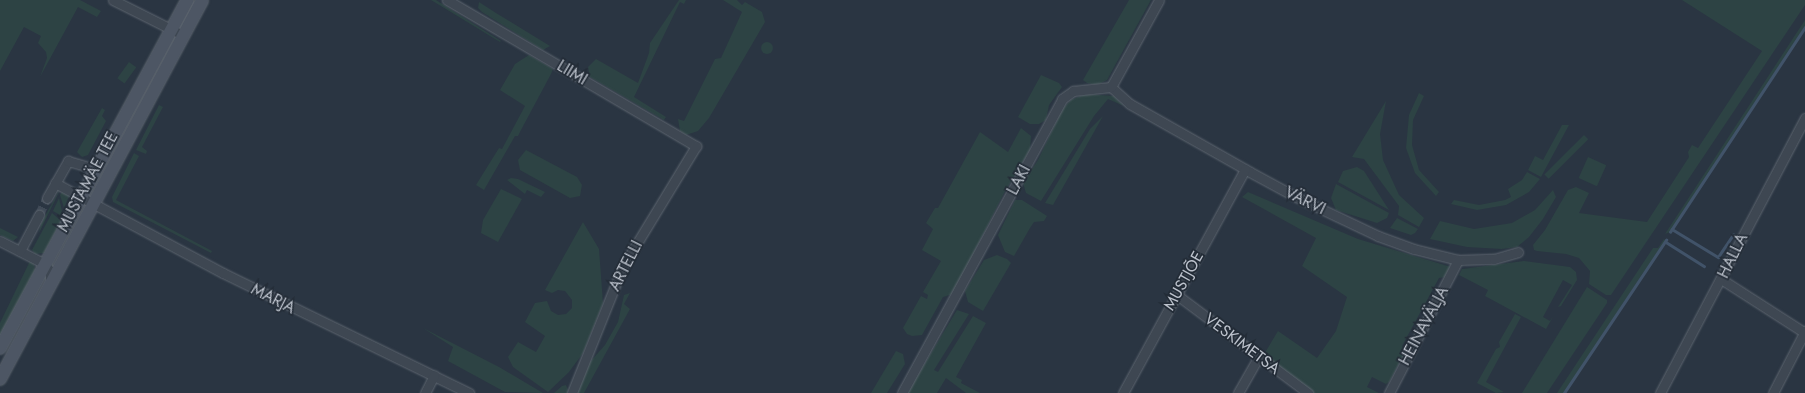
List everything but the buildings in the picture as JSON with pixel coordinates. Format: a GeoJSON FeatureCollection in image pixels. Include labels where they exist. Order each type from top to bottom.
{"type":"FeatureCollection","features":[{"type":"Feature","properties":{"kind":"main road","name":"MUSTAMÄE TEE"},"geometry":{"type":"LineString","coordinates":[[0,348],[45,264],[78,195],[187,0]]}},
{"type":"Feature","properties":{"kind":"main road","name":"MUSTAMÄE TEE"},"geometry":{"type":"LineString","coordinates":[[0,380],[50,284],[94,206],[202,0]]}},
{"type":"Feature","properties":{"kind":"street"},"geometry":{"type":"LineString","coordinates":[[113,0],[183,35]]}},
{"type":"Feature","properties":{"kind":"street","name":"LIIMI"},"geometry":{"type":"LineString","coordinates":[[447,0],[696,146]]}},
{"type":"Feature","properties":{"kind":"street"},"geometry":{"type":"LineString","coordinates":[[1111,87],[1159,0]]}},
{"type":"Feature","properties":{"kind":"street","name":"VÄRVI"},"geometry":{"type":"LineString","coordinates":[[1111,87],[1130,104],[1245,169],[1296,197],[1378,236],[1414,249],[1458,260],[1494,259],[1518,252]]}},
{"type":"Feature","properties":{"kind":"street","name":"LAKI"},"geometry":{"type":"LineString","coordinates":[[902,393],[1062,99],[1073,91],[1111,87]]}},
{"type":"Feature","properties":{"kind":"street","name":"HALLA"},"geometry":{"type":"LineString","coordinates":[[1660,393],[1721,279],[1766,187],[1805,118]]}},
{"type":"Feature","properties":{"kind":"street","name":"ARTELLI"},"geometry":{"type":"LineString","coordinates":[[572,393],[623,266],[696,146]]}},
{"type":"Feature","properties":{"kind":"street"},"geometry":{"type":"LineString","coordinates":[[47,198],[68,161],[85,166]]}},
{"type":"Feature","properties":{"kind":"street","name":"MUSTJÕE"},"geometry":{"type":"LineString","coordinates":[[1123,393],[1245,169]]}},
{"type":"Feature","properties":{"kind":"street","name":"MARJA"},"geometry":{"type":"LineString","coordinates":[[55,183],[78,195],[94,206],[287,306],[469,393]]}},
{"type":"Feature","properties":{"kind":"street"},"geometry":{"type":"LineString","coordinates":[[20,251],[39,215]]}},
{"type":"Feature","properties":{"kind":"street"},"geometry":{"type":"LineString","coordinates":[[0,241],[45,264],[49,270],[50,284]]}},
{"type":"Feature","properties":{"kind":"street","name":"HEINAVÄLJA"},"geometry":{"type":"LineString","coordinates":[[1389,393],[1458,260]]}},
{"type":"Feature","properties":{"kind":"street"},"geometry":{"type":"LineString","coordinates":[[1721,279],[1805,332],[1773,393]]}},
{"type":"Feature","properties":{"kind":"street","name":"VESKIMETSA"},"geometry":{"type":"LineString","coordinates":[[1177,295],[1308,393]]}},
{"type":"Feature","properties":{"kind":"street"},"geometry":{"type":"LineString","coordinates":[[1238,393],[1259,356]]}},
{"type":"Feature","properties":{"kind":"street"},"geometry":{"type":"LineString","coordinates":[[425,393],[434,375]]}},
{"type":"Feature","properties":{"kind":"green space"},"geometry":{"type":"Polygon","coordinates":[[[0,0],[80,0],[101,11],[97,17],[78,7],[40,77],[47,58],[46,52],[38,43],[41,36],[24,27],[0,71],[0,0]]]}},
{"type":"Feature","properties":{"kind":"green space"},"geometry":{"type":"Polygon","coordinates":[[[431,0],[436,0],[501,41],[500,42],[431,0]]]}},
{"type":"Feature","properties":{"kind":"green space"},"geometry":{"type":"Polygon","coordinates":[[[679,0],[686,0],[684,4],[680,2],[634,97],[666,117],[664,120],[590,77],[588,67],[596,59],[638,83],[649,53],[650,43],[679,0]]]}},
{"type":"Feature","properties":{"kind":"green space"},"geometry":{"type":"Polygon","coordinates":[[[723,0],[737,0],[742,5],[745,2],[762,12],[765,22],[709,118],[698,131],[686,135],[680,131],[678,119],[684,121],[715,59],[721,58],[742,12],[723,0]]]}},
{"type":"Feature","properties":{"kind":"green space"},"geometry":{"type":"Polygon","coordinates":[[[1129,0],[1151,0],[1107,80],[1097,85],[1087,83],[1083,80],[1129,0]]]}},
{"type":"Feature","properties":{"kind":"green space"},"geometry":{"type":"Polygon","coordinates":[[[1682,0],[1805,0],[1805,5],[1611,295],[1606,295],[1589,284],[1590,271],[1579,258],[1566,254],[1534,250],[1533,245],[1545,230],[1568,190],[1576,187],[1589,193],[1579,213],[1647,222],[1689,157],[1688,152],[1692,145],[1698,148],[1762,51],[1682,0]]]}},
{"type":"Feature","properties":{"kind":"green space"},"geometry":{"type":"Polygon","coordinates":[[[479,2],[550,46],[543,50],[482,12],[478,8],[479,2]]]}},
{"type":"Feature","properties":{"kind":"green space"},"geometry":{"type":"Polygon","coordinates":[[[1805,20],[1805,27],[1670,232],[1665,234],[1805,20]]]}},
{"type":"Feature","properties":{"kind":"green space"},"geometry":{"type":"Polygon","coordinates":[[[765,42],[769,42],[773,48],[769,54],[765,54],[761,50],[761,46],[765,42]]]}},
{"type":"Feature","properties":{"kind":"green space"},"geometry":{"type":"Polygon","coordinates":[[[529,55],[553,69],[518,136],[515,136],[484,190],[476,185],[499,148],[502,149],[525,106],[500,90],[515,64],[529,55]]]}},
{"type":"Feature","properties":{"kind":"green space"},"geometry":{"type":"Polygon","coordinates":[[[129,62],[136,67],[125,83],[117,78],[129,62]]]}},
{"type":"Feature","properties":{"kind":"green space"},"geometry":{"type":"Polygon","coordinates":[[[1041,75],[1059,83],[1062,87],[1049,105],[1046,120],[1039,124],[1030,124],[1018,117],[1041,75]]]}},
{"type":"Feature","properties":{"kind":"green space"},"geometry":{"type":"Polygon","coordinates":[[[1419,93],[1424,96],[1413,120],[1412,145],[1419,170],[1439,192],[1436,196],[1415,173],[1406,148],[1409,115],[1419,93]]]}},
{"type":"Feature","properties":{"kind":"green space"},"geometry":{"type":"Polygon","coordinates":[[[1085,94],[1114,96],[1124,106],[1108,99],[1094,116],[1041,201],[1026,193],[1023,183],[1038,160],[1063,108],[1071,100],[1085,94]]]}},
{"type":"Feature","properties":{"kind":"green space"},"geometry":{"type":"Polygon","coordinates":[[[1386,101],[1380,134],[1383,160],[1399,195],[1424,218],[1419,227],[1398,215],[1399,206],[1364,159],[1352,157],[1386,101]]]}},
{"type":"Feature","properties":{"kind":"green space"},"geometry":{"type":"Polygon","coordinates":[[[159,105],[163,107],[142,147],[147,151],[146,154],[136,150],[159,105]]]}},
{"type":"Feature","properties":{"kind":"green space"},"geometry":{"type":"Polygon","coordinates":[[[102,108],[105,110],[102,116],[106,121],[88,155],[82,157],[77,152],[102,108]]]}},
{"type":"Feature","properties":{"kind":"green space"},"geometry":{"type":"Polygon","coordinates":[[[1103,116],[1053,205],[1045,203],[1090,129],[1103,116]]]}},
{"type":"Feature","properties":{"kind":"green space"},"geometry":{"type":"Polygon","coordinates":[[[1562,125],[1569,125],[1541,177],[1528,170],[1535,156],[1543,160],[1562,125]]]}},
{"type":"Feature","properties":{"kind":"green space"},"geometry":{"type":"Polygon","coordinates":[[[1021,128],[1031,136],[1030,150],[1004,193],[953,294],[943,297],[922,335],[912,336],[907,334],[903,328],[921,296],[927,299],[928,295],[923,292],[941,261],[922,250],[933,229],[926,223],[935,208],[938,208],[980,132],[1008,152],[1021,128]]]}},
{"type":"Feature","properties":{"kind":"green space"},"geometry":{"type":"Polygon","coordinates":[[[1584,135],[1588,139],[1549,179],[1544,175],[1584,135]]]}},
{"type":"Feature","properties":{"kind":"green space"},"geometry":{"type":"Polygon","coordinates":[[[526,150],[577,177],[582,185],[580,196],[570,198],[520,170],[518,160],[526,150]]]}},
{"type":"Feature","properties":{"kind":"green space"},"geometry":{"type":"Polygon","coordinates":[[[134,153],[139,156],[116,200],[212,251],[211,253],[113,202],[112,197],[134,153]]]}},
{"type":"Feature","properties":{"kind":"green space"},"geometry":{"type":"Polygon","coordinates":[[[1588,157],[1606,165],[1597,186],[1579,178],[1588,157]]]}},
{"type":"Feature","properties":{"kind":"green space"},"geometry":{"type":"Polygon","coordinates":[[[1357,167],[1364,171],[1389,210],[1338,182],[1343,171],[1357,167]]]}},
{"type":"Feature","properties":{"kind":"green space"},"geometry":{"type":"Polygon","coordinates":[[[1527,172],[1540,179],[1529,192],[1506,205],[1477,210],[1451,204],[1454,200],[1479,205],[1505,200],[1511,197],[1508,189],[1522,180],[1527,172]]]}},
{"type":"Feature","properties":{"kind":"green space"},"geometry":{"type":"Polygon","coordinates":[[[511,178],[518,179],[545,192],[541,197],[527,190],[525,194],[507,180],[511,178]]]}},
{"type":"Feature","properties":{"kind":"green space"},"geometry":{"type":"Polygon","coordinates":[[[1336,184],[1389,213],[1387,218],[1377,223],[1336,210],[1331,198],[1336,184]]]}},
{"type":"Feature","properties":{"kind":"green space"},"geometry":{"type":"Polygon","coordinates":[[[501,189],[522,199],[498,242],[481,233],[483,220],[501,189]]]}},
{"type":"Feature","properties":{"kind":"green space"},"geometry":{"type":"Polygon","coordinates":[[[1553,190],[1556,197],[1543,219],[1529,237],[1517,247],[1502,249],[1467,247],[1430,239],[1440,221],[1474,229],[1512,223],[1535,210],[1553,190]]]}},
{"type":"Feature","properties":{"kind":"green space"},"geometry":{"type":"Polygon","coordinates":[[[59,192],[39,233],[41,223],[59,192]]]}},
{"type":"Feature","properties":{"kind":"green space"},"geometry":{"type":"Polygon","coordinates":[[[62,192],[69,196],[64,208],[60,195],[62,192]]]}},
{"type":"Feature","properties":{"kind":"green space"},"geometry":{"type":"Polygon","coordinates":[[[1248,192],[1358,239],[1451,267],[1445,277],[1439,278],[1402,346],[1406,351],[1389,382],[1386,384],[1372,377],[1367,387],[1379,393],[1314,393],[1266,358],[1266,351],[1278,331],[1317,358],[1336,331],[1347,297],[1302,266],[1316,238],[1242,197],[1248,192]]]}},
{"type":"Feature","properties":{"kind":"green space"},"geometry":{"type":"Polygon","coordinates":[[[59,198],[62,211],[60,215],[53,211],[59,198]]]}},
{"type":"Feature","properties":{"kind":"green space"},"geometry":{"type":"Polygon","coordinates":[[[1015,200],[1022,200],[1047,216],[1044,221],[1034,222],[1014,256],[1005,252],[998,235],[1015,200]]]}},
{"type":"Feature","properties":{"kind":"green space"},"geometry":{"type":"Polygon","coordinates":[[[52,213],[61,221],[44,253],[35,254],[32,250],[52,213]]]}},
{"type":"Feature","properties":{"kind":"green space"},"geometry":{"type":"Polygon","coordinates":[[[1397,218],[1418,229],[1411,235],[1390,228],[1397,218]]]}},
{"type":"Feature","properties":{"kind":"green space"},"geometry":{"type":"Polygon","coordinates":[[[583,222],[599,249],[603,303],[583,353],[569,372],[548,392],[513,367],[508,357],[518,342],[536,352],[545,336],[525,322],[535,303],[547,301],[551,311],[558,315],[566,314],[572,308],[572,300],[565,291],[558,290],[552,293],[545,290],[583,222]]]}},
{"type":"Feature","properties":{"kind":"green space"},"geometry":{"type":"Polygon","coordinates":[[[0,228],[18,237],[13,241],[0,235],[0,228]]]}},
{"type":"Feature","properties":{"kind":"green space"},"geometry":{"type":"Polygon","coordinates":[[[1664,239],[1666,242],[1660,252],[1643,273],[1564,393],[1557,393],[1653,248],[1658,248],[1664,239]]]}},
{"type":"Feature","properties":{"kind":"green space"},"geometry":{"type":"Polygon","coordinates":[[[997,255],[1007,259],[1011,263],[983,311],[968,302],[965,291],[984,260],[997,255]]]}},
{"type":"Feature","properties":{"kind":"green space"},"geometry":{"type":"Polygon","coordinates":[[[30,261],[34,263],[35,270],[0,337],[0,323],[30,261]]]}},
{"type":"Feature","properties":{"kind":"green space"},"geometry":{"type":"Polygon","coordinates":[[[1524,261],[1570,267],[1576,272],[1577,280],[1561,306],[1558,307],[1572,285],[1563,280],[1543,317],[1550,321],[1554,315],[1546,329],[1485,296],[1488,290],[1459,275],[1462,269],[1524,261]]]}},
{"type":"Feature","properties":{"kind":"green space"},"geometry":{"type":"Polygon","coordinates":[[[1587,287],[1607,300],[1607,303],[1547,393],[1522,393],[1587,287]]]}},
{"type":"Feature","properties":{"kind":"green space"},"geometry":{"type":"Polygon","coordinates":[[[630,293],[624,304],[630,309],[584,393],[577,393],[590,362],[605,345],[618,322],[624,295],[630,293]]]}},
{"type":"Feature","properties":{"kind":"green space"},"geometry":{"type":"Polygon","coordinates":[[[957,310],[969,314],[934,370],[938,372],[973,316],[986,323],[956,377],[962,380],[961,383],[980,393],[966,393],[946,378],[937,393],[907,393],[957,310]]]}},
{"type":"Feature","properties":{"kind":"green space"},"geometry":{"type":"Polygon","coordinates":[[[1515,314],[1521,317],[1486,382],[1504,392],[1496,393],[1477,383],[1496,349],[1500,347],[1499,342],[1515,314]]]}},
{"type":"Feature","properties":{"kind":"green space"},"geometry":{"type":"Polygon","coordinates":[[[423,328],[499,367],[543,393],[505,392],[448,361],[453,347],[423,328]]]}},
{"type":"Feature","properties":{"kind":"green space"},"geometry":{"type":"Polygon","coordinates":[[[896,351],[903,354],[905,364],[887,393],[871,393],[896,351]]]}},
{"type":"Feature","properties":{"kind":"green space"},"geometry":{"type":"Polygon","coordinates":[[[566,385],[569,393],[554,393],[562,386],[566,385]]]}},
{"type":"Feature","properties":{"kind":"waterway"},"geometry":{"type":"LineString","coordinates":[[1670,232],[1805,27]]}},
{"type":"Feature","properties":{"kind":"waterway"},"geometry":{"type":"LineString","coordinates":[[1672,229],[1718,257],[1733,235]]}},
{"type":"Feature","properties":{"kind":"waterway"},"geometry":{"type":"LineString","coordinates":[[1564,393],[1666,240]]}},
{"type":"Feature","properties":{"kind":"waterway"},"geometry":{"type":"LineString","coordinates":[[1666,242],[1704,266]]}},
{"type":"Feature","properties":{"kind":"tunnel"},"geometry":{"type":"LineString","coordinates":[[39,215],[47,198]]}}]}
